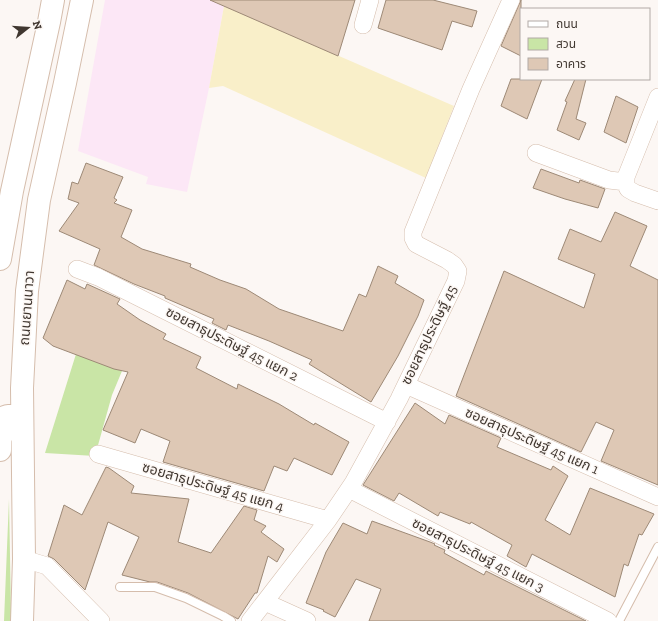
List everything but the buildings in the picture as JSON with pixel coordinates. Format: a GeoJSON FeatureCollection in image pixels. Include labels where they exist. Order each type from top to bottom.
{"type":"FeatureCollection","features":[{"type":"Feature","properties":{"kind":"main road"},"geometry":{"type":"LineString","coordinates":[[0,259],[3,228],[53,0]]}},
{"type":"Feature","properties":{"kind":"main road","name":"ถนนยานนาวา"},"geometry":{"type":"LineString","coordinates":[[22,621],[24,559],[22,388],[27,291],[38,207],[82,0]]}},
{"type":"Feature","properties":{"kind":"main road"},"geometry":{"type":"LineString","coordinates":[[0,450],[0,423],[2,418],[15,416],[22,438]]}},
{"type":"Feature","properties":{"kind":"street"},"geometry":{"type":"LineString","coordinates":[[363,25],[370,0]]}},
{"type":"Feature","properties":{"kind":"street","name":"ซอยสาธุประดิษฐ์ 45"},"geometry":{"type":"LineString","coordinates":[[250,621],[328,520],[349,488],[387,422],[456,282],[458,271],[454,265],[416,244],[413,238],[413,232],[470,89],[511,0]]}},
{"type":"Feature","properties":{"kind":"street"},"geometry":{"type":"LineString","coordinates":[[658,97],[626,177],[628,189],[658,201]]}},
{"type":"Feature","properties":{"kind":"street"},"geometry":{"type":"LineString","coordinates":[[536,153],[609,180],[626,182]]}},
{"type":"Feature","properties":{"kind":"street","name":"ซอยสาธุประดิษฐ์ 45 แยก 2"},"geometry":{"type":"LineString","coordinates":[[77,269],[98,278],[387,422]]}},
{"type":"Feature","properties":{"kind":"street","name":"ซอยสาธุประดิษฐ์ 45 แยก 1"},"geometry":{"type":"LineString","coordinates":[[406,384],[658,497]]}},
{"type":"Feature","properties":{"kind":"street","name":"ซอยสาธุประดิษฐ์ 45 แยก 4"},"geometry":{"type":"LineString","coordinates":[[98,454],[328,520]]}},
{"type":"Feature","properties":{"kind":"street","name":"ซอยสาธุประดิษฐ์ 45 แยก 3"},"geometry":{"type":"LineString","coordinates":[[349,488],[608,621]]}},
{"type":"Feature","properties":{"kind":"street"},"geometry":{"type":"LineString","coordinates":[[24,559],[47,566],[101,621]]}},
{"type":"Feature","properties":{"kind":"street"},"geometry":{"type":"LineString","coordinates":[[266,602],[307,621]]}},
{"type":"Feature","properties":{"kind":"lane"},"geometry":{"type":"LineString","coordinates":[[619,621],[658,547]]}},
{"type":"Feature","properties":{"kind":"lane"},"geometry":{"type":"LineString","coordinates":[[120,587],[155,587],[186,598],[231,621]]}},
{"type":"Feature","properties":{"kind":"shaded area"},"geometry":{"type":"Polygon","coordinates":[[[105,0],[210,0],[224,6],[209,88],[187,192],[146,184],[148,177],[78,151],[105,0]]]}},
{"type":"Feature","properties":{"kind":"green space"},"geometry":{"type":"Polygon","coordinates":[[[76,354],[122,371],[112,395],[95,456],[45,453],[76,354]]]}},
{"type":"Feature","properties":{"kind":"green space"},"geometry":{"type":"Polygon","coordinates":[[[9,499],[11,621],[4,621],[9,499]]]}},
{"type":"Feature","properties":{"kind":"sand"},"geometry":{"type":"Polygon","coordinates":[[[224,6],[454,106],[426,178],[223,86],[209,88],[224,6]]]}}]}
